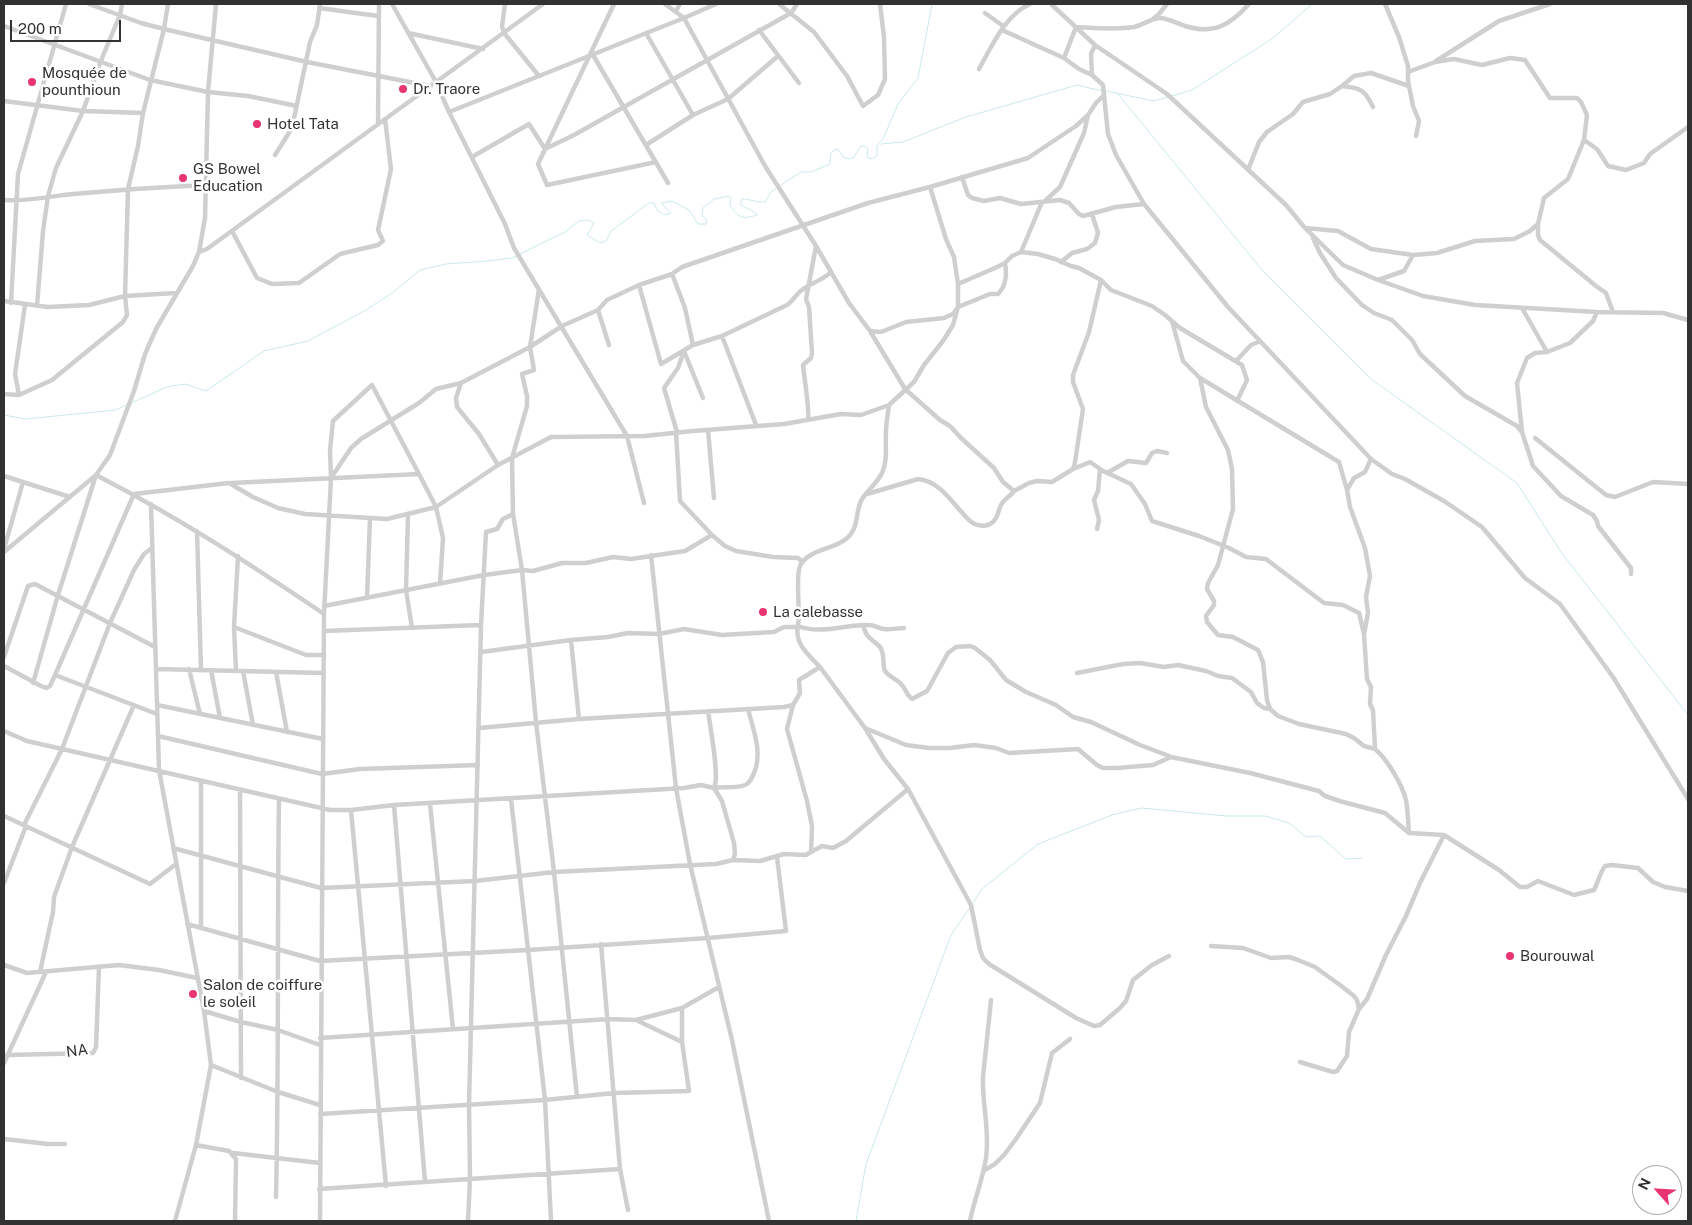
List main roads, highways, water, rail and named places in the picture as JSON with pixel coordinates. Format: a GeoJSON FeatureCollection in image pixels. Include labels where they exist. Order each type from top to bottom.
{"type":"FeatureCollection","features":[{"type":"Feature","properties":{"kind":"waterway"},"geometry":{"type":"LineString","coordinates":[[781,185],[801,172],[811,172],[830,164],[831,154],[838,149],[843,157],[849,159],[854,157],[860,147],[865,146],[868,149],[867,157],[871,159],[877,156],[877,146],[883,139],[898,104],[918,78],[932,4]]}},
{"type":"Feature","properties":{"kind":"waterway"},"geometry":{"type":"LineString","coordinates":[[1172,96],[1192,90],[1273,38],[1312,4]]}},
{"type":"Feature","properties":{"kind":"waterway"},"geometry":{"type":"LineString","coordinates":[[881,144],[903,142],[966,117],[1077,85],[1102,91]]}},
{"type":"Feature","properties":{"kind":"waterway"},"geometry":{"type":"LineString","coordinates":[[1106,91],[1154,101],[1168,97]]}},
{"type":"Feature","properties":{"kind":"waterway"},"geometry":{"type":"LineString","coordinates":[[1118,94],[1262,270],[1371,379],[1517,483],[1561,552],[1688,715]]}},
{"type":"Feature","properties":{"kind":"waterway"},"geometry":{"type":"LineString","coordinates":[[520,254],[565,232],[579,221],[588,220],[594,223],[587,235],[600,243],[606,241],[611,231],[649,203],[654,203],[657,210],[664,215],[671,213],[661,203],[672,201],[689,210],[698,224],[706,224],[707,220],[702,216],[703,208],[714,199],[729,196],[731,198],[730,205],[738,215],[744,217],[757,215],[754,211],[740,204],[742,199],[765,202],[771,192],[777,187]]}},
{"type":"Feature","properties":{"kind":"waterway"},"geometry":{"type":"LineString","coordinates":[[131,403],[167,387],[185,384],[206,391],[264,351],[308,341],[366,310],[392,293],[420,270],[446,264],[487,261],[517,256]]}},
{"type":"Feature","properties":{"kind":"waterway"},"geometry":{"type":"LineString","coordinates":[[4,415],[25,419],[116,410],[128,404]]}},
{"type":"Feature","properties":{"kind":"waterway"},"geometry":{"type":"LineString","coordinates":[[973,903],[982,889],[1038,844],[1112,815],[1141,808],[1227,816],[1265,816],[1289,823],[1306,837],[1320,836],[1346,859],[1362,858]]}},
{"type":"Feature","properties":{"kind":"waterway"},"geometry":{"type":"LineString","coordinates":[[856,1221],[866,1164],[951,935],[969,909]]}},
{"type":"Feature","properties":{"kind":"place","name":"Mosquée de pounthioun"},"geometry":{"type":"Point","coordinates":[32,82]}},
{"type":"Feature","properties":{"kind":"place","name":"Dr. Traore"},"geometry":{"type":"Point","coordinates":[403,89]}},
{"type":"Feature","properties":{"kind":"place","name":"Hotel Tata"},"geometry":{"type":"Point","coordinates":[257,124]}},
{"type":"Feature","properties":{"kind":"place","name":"GS Bowel Education"},"geometry":{"type":"Point","coordinates":[183,178]}},
{"type":"Feature","properties":{"kind":"place","name":"La calebasse"},"geometry":{"type":"Point","coordinates":[763,612]}},
{"type":"Feature","properties":{"kind":"place","name":"Bourouwal"},"geometry":{"type":"Point","coordinates":[1510,956]}},
{"type":"Feature","properties":{"kind":"place","name":"Salon de coiffure le soleil"},"geometry":{"type":"Point","coordinates":[193,994]}}]}
